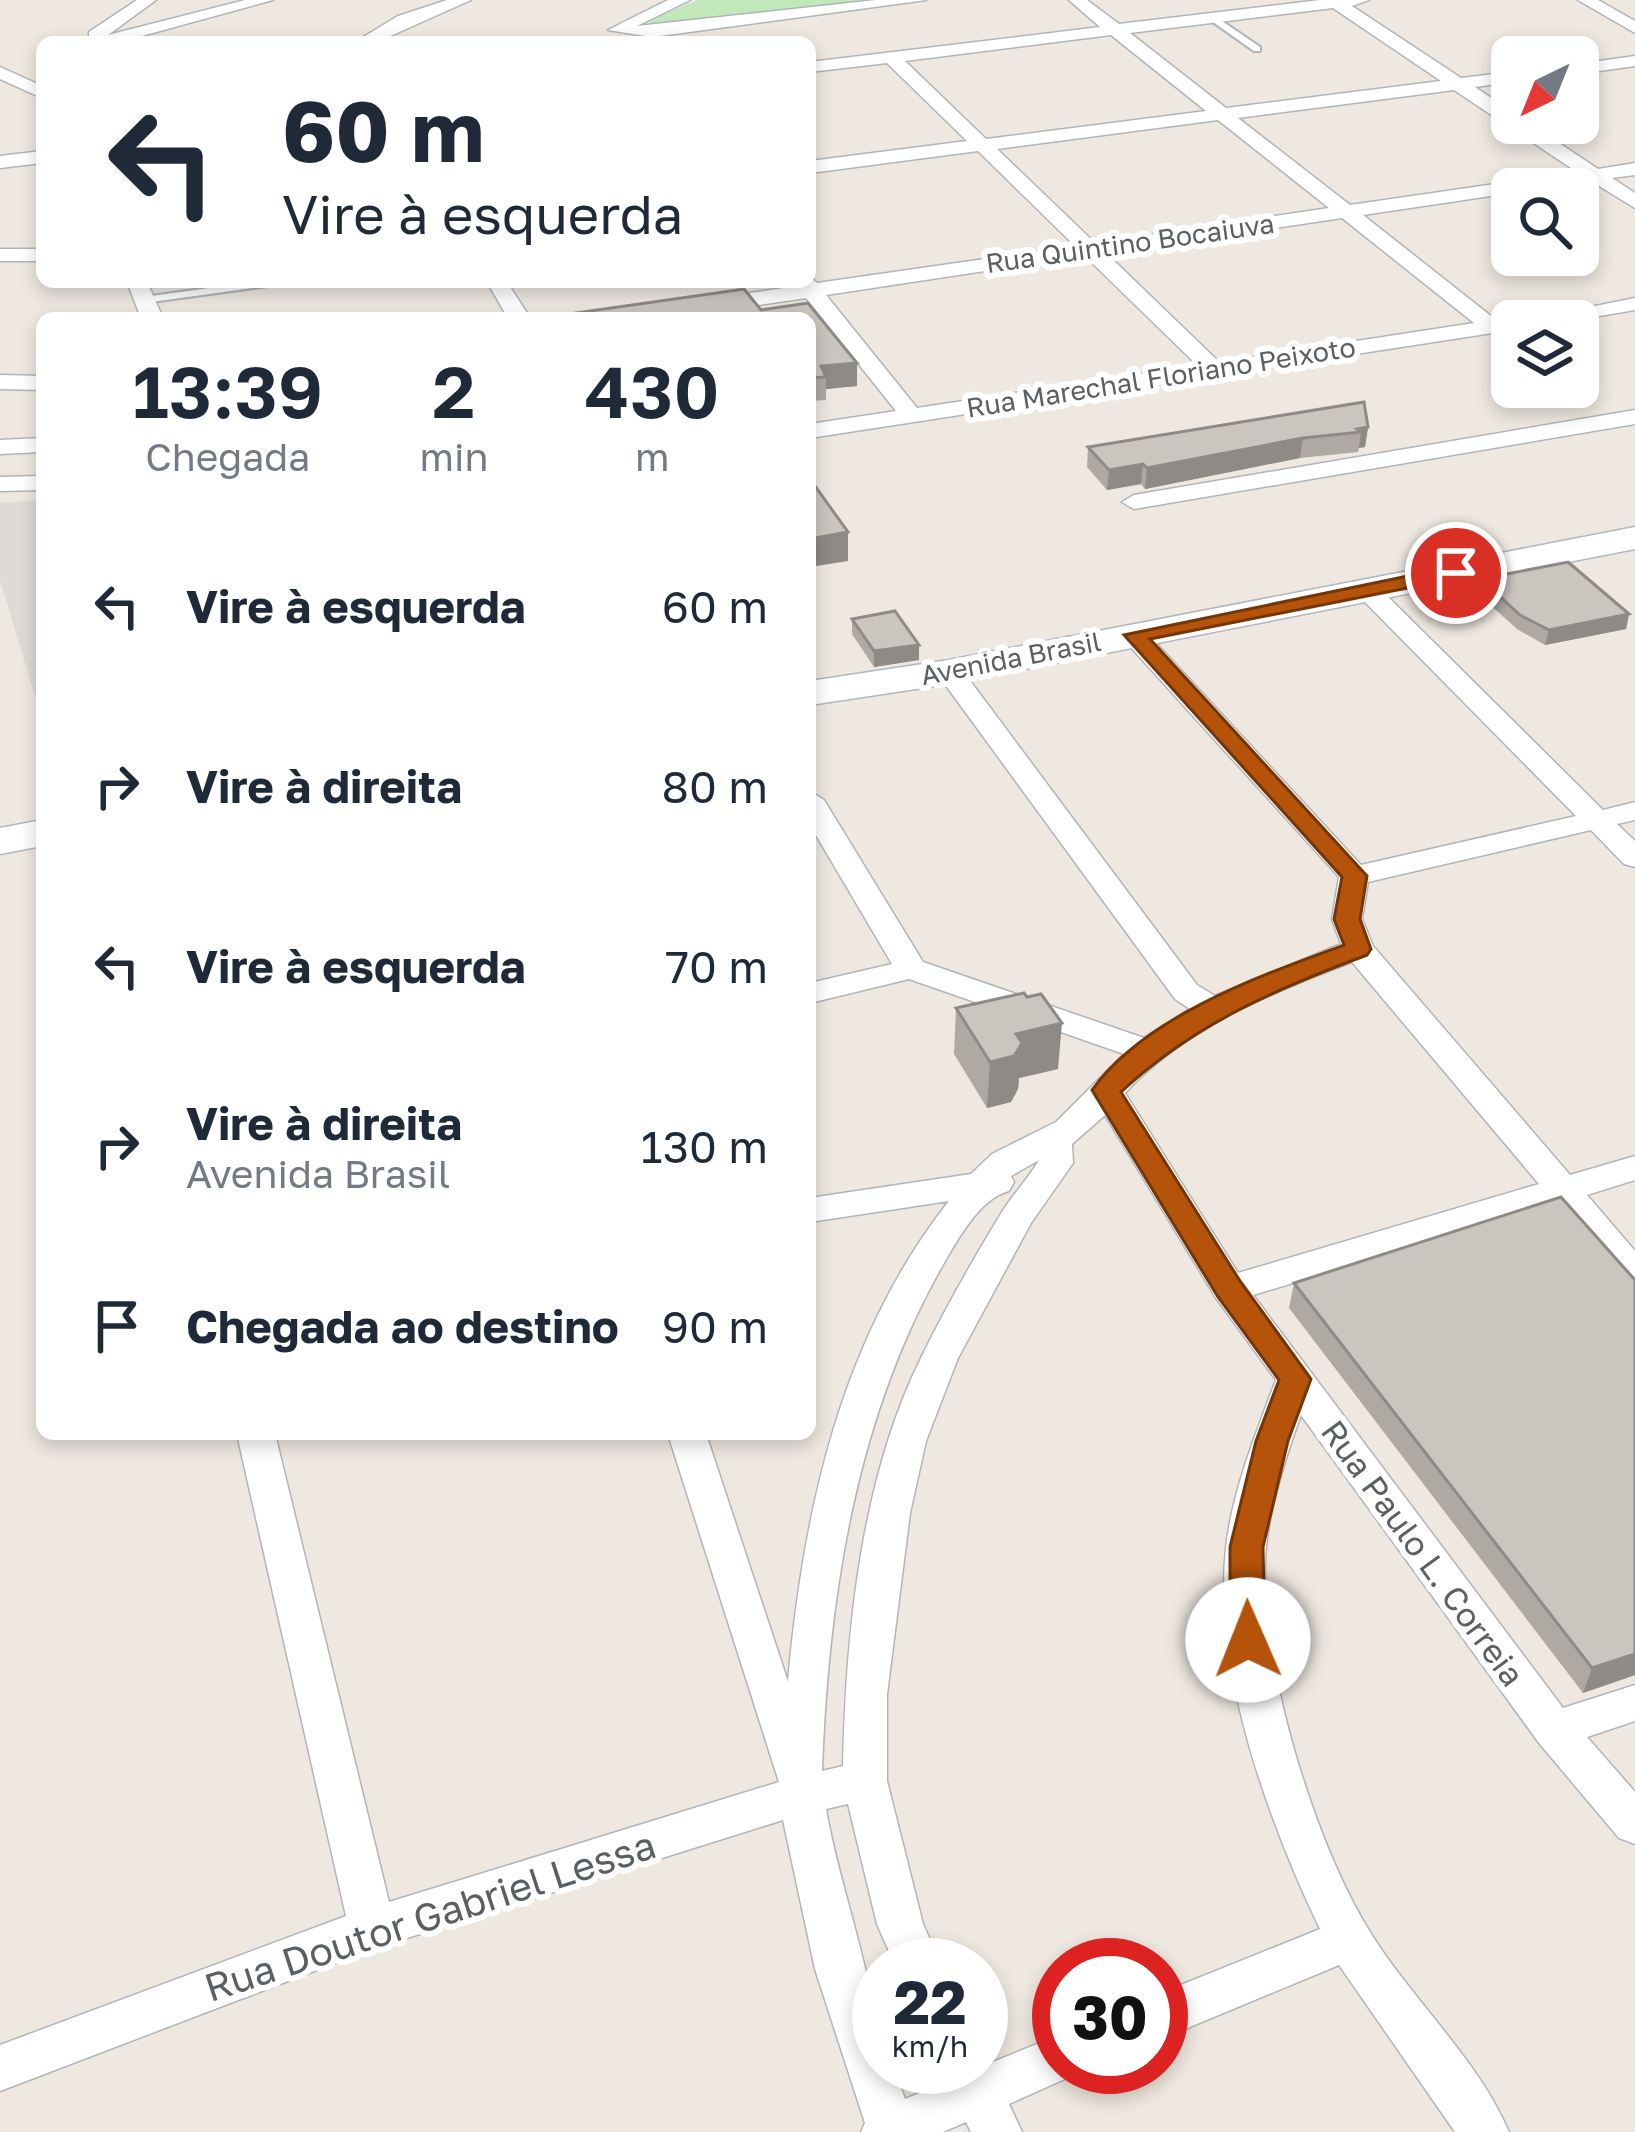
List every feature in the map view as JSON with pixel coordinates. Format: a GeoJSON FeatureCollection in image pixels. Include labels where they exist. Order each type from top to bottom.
{"type":"FeatureCollection","features":[{"type":"Feature","properties":{"kind":"street"},"geometry":{"type":"LineString","coordinates":[[96,36],[109,22],[148,0]]}},
{"type":"Feature","properties":{"kind":"street"},"geometry":{"type":"LineString","coordinates":[[124,36],[265,0]]}},
{"type":"Feature","properties":{"kind":"street"},"geometry":{"type":"LineString","coordinates":[[375,36],[404,20],[463,0]]}},
{"type":"Feature","properties":{"kind":"street"},"geometry":{"type":"LineString","coordinates":[[615,36],[682,0]]}},
{"type":"Feature","properties":{"kind":"street"},"geometry":{"type":"LineString","coordinates":[[615,36],[918,0]]}},
{"type":"Feature","properties":{"kind":"street"},"geometry":{"type":"LineString","coordinates":[[1077,0],[1491,318]]}},
{"type":"Feature","properties":{"kind":"street"},"geometry":{"type":"LineString","coordinates":[[816,66],[1361,0]]}},
{"type":"Feature","properties":{"kind":"street"},"geometry":{"type":"LineString","coordinates":[[1586,0],[1635,28]]}},
{"type":"Feature","properties":{"kind":"street"},"geometry":{"type":"LineString","coordinates":[[1333,2],[1491,106]]}},
{"type":"Feature","properties":{"kind":"street"},"geometry":{"type":"LineString","coordinates":[[892,58],[1213,368]]}},
{"type":"Feature","properties":{"kind":"street"},"geometry":{"type":"LineString","coordinates":[[1599,65],[1635,61]]}},
{"type":"Feature","properties":{"kind":"street"},"geometry":{"type":"LineString","coordinates":[[0,72],[36,90]]}},
{"type":"Feature","properties":{"kind":"street"},"geometry":{"type":"LineString","coordinates":[[816,166],[1491,80]]}},
{"type":"Feature","properties":{"kind":"street"},"geometry":{"type":"LineString","coordinates":[[1547,144],[1583,168]]}},
{"type":"Feature","properties":{"kind":"street"},"geometry":{"type":"LineString","coordinates":[[0,162],[36,158]]}},
{"type":"Feature","properties":{"kind":"street","name":"Rua Quintino Bocaiuva"},"geometry":{"type":"LineString","coordinates":[[1599,174],[1635,169]]}},
{"type":"Feature","properties":{"kind":"street"},"geometry":{"type":"LineString","coordinates":[[1599,178],[1635,202]]}},
{"type":"Feature","properties":{"kind":"street","name":"Rua Quintino Bocaiuva"},"geometry":{"type":"LineString","coordinates":[[816,285],[1491,190]]}},
{"type":"Feature","properties":{"kind":"street"},"geometry":{"type":"LineString","coordinates":[[1,256],[36,256]]}},
{"type":"Feature","properties":{"kind":"street","name":"Rua Quintino Bocaiuva"},"geometry":{"type":"LineString","coordinates":[[660,312],[798,288]]}},
{"type":"Feature","properties":{"kind":"street"},"geometry":{"type":"LineString","coordinates":[[811,288],[913,418]]}},
{"type":"Feature","properties":{"kind":"street"},"geometry":{"type":"LineString","coordinates":[[1599,310],[1635,304]]}},
{"type":"Feature","properties":{"kind":"street","name":"Rua Marechal Floriano Peixoto"},"geometry":{"type":"LineString","coordinates":[[816,430],[1491,328]]}},
{"type":"Feature","properties":{"kind":"street"},"geometry":{"type":"LineString","coordinates":[[0,382],[36,383]]}},
{"type":"Feature","properties":{"kind":"street"},"geometry":{"type":"LineString","coordinates":[[1134,502],[1635,417]]}},
{"type":"Feature","properties":{"kind":"street"},"geometry":{"type":"LineString","coordinates":[[0,447],[36,445]]}},
{"type":"Feature","properties":{"kind":"street"},"geometry":{"type":"LineString","coordinates":[[0,484],[36,483]]}},
{"type":"Feature","properties":{"kind":"street","name":"Avenida Brasil"},"geometry":{"type":"LineString","coordinates":[[816,692],[949,672],[1635,538]]}},
{"type":"Feature","properties":{"kind":"street"},"geometry":{"type":"LineString","coordinates":[[1366,590],[1635,858]]}},
{"type":"Feature","properties":{"kind":"street"},"geometry":{"type":"LineString","coordinates":[[1135,635],[1354,876]]}},
{"type":"Feature","properties":{"kind":"street"},"geometry":{"type":"LineString","coordinates":[[949,672],[1186,992],[1214,1010]]}},
{"type":"Feature","properties":{"kind":"street"},"geometry":{"type":"LineString","coordinates":[[1354,876],[1635,811]]}},
{"type":"Feature","properties":{"kind":"street"},"geometry":{"type":"LineString","coordinates":[[0,842],[36,834]]}},
{"type":"Feature","properties":{"kind":"street"},"geometry":{"type":"LineString","coordinates":[[820,835],[911,969]]}},
{"type":"Feature","properties":{"kind":"street"},"geometry":{"type":"LineString","coordinates":[[1354,876],[1347,919],[1358,949],[1635,1275]]}},
{"type":"Feature","properties":{"kind":"street"},"geometry":{"type":"LineString","coordinates":[[801,1795],[812,1626],[848,1433],[917,1281],[986,1179],[1021,1149],[1055,1139],[1148,1052],[1251,989],[1358,949]]}},
{"type":"Feature","properties":{"kind":"street"},"geometry":{"type":"LineString","coordinates":[[816,992],[911,969],[1148,1052]]}},
{"type":"Feature","properties":{"kind":"street","name":"Rua Paulo L. Correia"},"geometry":{"type":"LineString","coordinates":[[1106,1090],[1229,1289],[1554,1730],[1635,1824]]}},
{"type":"Feature","properties":{"kind":"street"},"geometry":{"type":"LineString","coordinates":[[906,1938],[866,1781],[874,1630],[890,1513],[907,1441],[969,1297],[1056,1162],[1055,1139]]}},
{"type":"Feature","properties":{"kind":"street"},"geometry":{"type":"LineString","coordinates":[[1229,1289],[1635,1168]]}},
{"type":"Feature","properties":{"kind":"street"},"geometry":{"type":"LineString","coordinates":[[816,1209],[986,1179],[1036,1190]]}},
{"type":"Feature","properties":{"kind":"street"},"geometry":{"type":"LineString","coordinates":[[1295,1379],[1272,1441],[1246,1547],[1248,1640],[1282,1779],[1311,1863],[1348,1939],[1484,2132]]}},
{"type":"Feature","properties":{"kind":"street"},"geometry":{"type":"LineString","coordinates":[[1272,1441],[1304,1432],[1335,1433]]}},
{"type":"Feature","properties":{"kind":"street"},"geometry":{"type":"LineString","coordinates":[[257,1440],[372,1928]]}},
{"type":"Feature","properties":{"kind":"street"},"geometry":{"type":"LineString","coordinates":[[689,1440],[801,1795],[829,1933],[890,2131],[1032,2071]]}},
{"type":"Feature","properties":{"kind":"street"},"geometry":{"type":"LineString","coordinates":[[1554,1730],[1635,1703]]}},
{"type":"Feature","properties":{"kind":"street","name":"Rua Doutor Gabriel Lessa"},"geometry":{"type":"LineString","coordinates":[[0,2068],[372,1928],[801,1795],[866,1781]]}},
{"type":"Feature","properties":{"kind":"street"},"geometry":{"type":"LineString","coordinates":[[1188,2005],[1348,1939]]}},
{"type":"Feature","properties":{"kind":"lane"},"geometry":{"type":"LineString","coordinates":[[1213,18],[1257,50]]}},
{"type":"Feature","properties":{"kind":"lane"},"geometry":{"type":"LineString","coordinates":[[144,300],[231,288]]}},
{"type":"Feature","properties":{"kind":"shaded area"},"geometry":{"type":"Polygon","coordinates":[[[36,500],[36,699],[0,580],[0,503],[36,500]]]}},
{"type":"Feature","properties":{"kind":"green space"},"geometry":{"type":"Polygon","coordinates":[[[699,0],[875,0],[661,27],[647,21],[699,0]]]}},
{"type":"Feature","properties":{"kind":"building"},"geometry":{"type":"Polygon","coordinates":[[[744,289],[761,310],[808,303],[815,312],[583,312],[744,289]]]}},
{"type":"Feature","properties":{"kind":"building"},"geometry":{"type":"Polygon","coordinates":[[[816,313],[857,363],[821,366],[826,377],[816,378],[816,313]]]}},
{"type":"Feature","properties":{"kind":"building"},"geometry":{"type":"Polygon","coordinates":[[[1364,402],[1368,427],[1357,429],[1361,432],[1303,438],[1147,468],[1143,464],[1109,470],[1088,447],[1364,402]]]}},
{"type":"Feature","properties":{"kind":"building"},"geometry":{"type":"Polygon","coordinates":[[[816,487],[848,532],[816,538],[816,487]]]}},
{"type":"Feature","properties":{"kind":"building"},"geometry":{"type":"Polygon","coordinates":[[[1568,562],[1629,614],[1549,630],[1520,615],[1481,579],[1568,562]]]}},
{"type":"Feature","properties":{"kind":"building"},"geometry":{"type":"Polygon","coordinates":[[[895,611],[919,645],[874,651],[852,619],[895,611]]]}},
{"type":"Feature","properties":{"kind":"building"},"geometry":{"type":"Polygon","coordinates":[[[1024,993],[1027,997],[1041,994],[1062,1023],[1016,1034],[1022,1043],[1014,1056],[990,1062],[956,1008],[1024,993]]]}},
{"type":"Feature","properties":{"kind":"building"},"geometry":{"type":"Polygon","coordinates":[[[1561,1197],[1635,1280],[1635,1654],[1592,1668],[1294,1283],[1561,1197]]]}},
{"type":"Feature","properties":{"kind":"route"},"geometry":{"type":"LineString","coordinates":[[1248,1640],[1246,1547],[1272,1441],[1295,1379],[1229,1289],[1106,1090],[1148,1052],[1251,989],[1358,949],[1347,919],[1354,876],[1135,635],[1456,573]]}}]}
